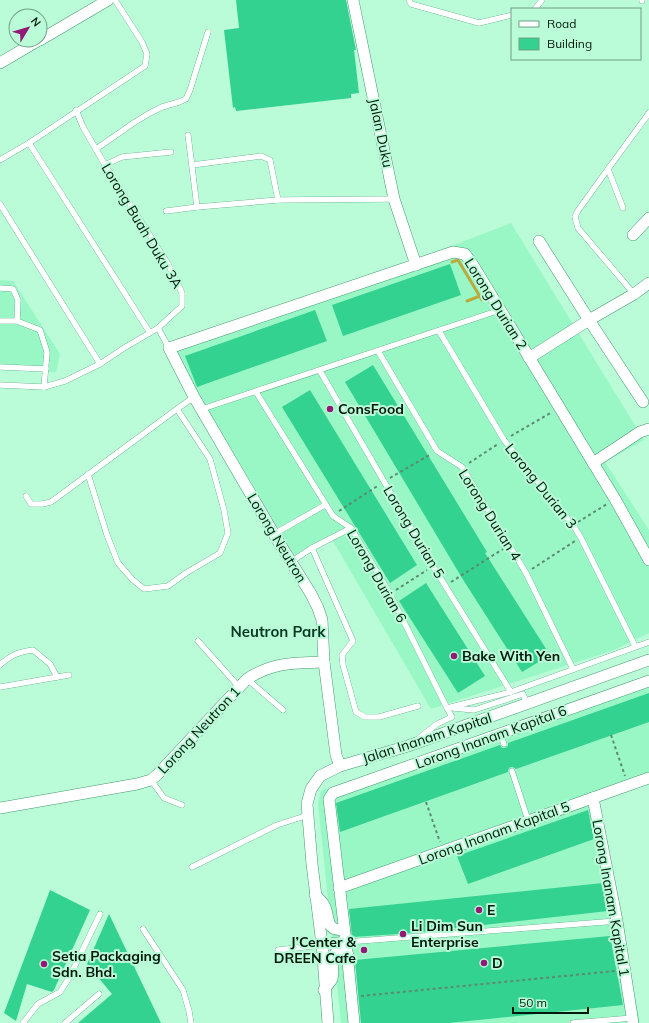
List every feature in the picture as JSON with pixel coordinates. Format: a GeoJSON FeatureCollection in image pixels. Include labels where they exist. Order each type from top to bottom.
{"type":"FeatureCollection","features":[{"type":"Feature","properties":{"kind":"street"},"geometry":{"type":"LineString","coordinates":[[48,35],[108,0]]}},
{"type":"Feature","properties":{"kind":"street","name":"Jalan Duku"},"geometry":{"type":"LineString","coordinates":[[353,0],[394,199],[416,265]]}},
{"type":"Feature","properties":{"kind":"street"},"geometry":{"type":"LineString","coordinates":[[0,63],[26,48]]}},
{"type":"Feature","properties":{"kind":"street"},"geometry":{"type":"LineString","coordinates":[[633,235],[649,218]]}},
{"type":"Feature","properties":{"kind":"street"},"geometry":{"type":"LineString","coordinates":[[539,241],[588,320],[643,402]]}},
{"type":"Feature","properties":{"kind":"street","name":"Lorong Durian 2"},"geometry":{"type":"LineString","coordinates":[[170,348],[453,252],[465,254],[615,499],[649,560]]}},
{"type":"Feature","properties":{"kind":"street"},"geometry":{"type":"LineString","coordinates":[[530,358],[588,320],[647,287]]}},
{"type":"Feature","properties":{"kind":"street","name":"Lorong Neutron"},"geometry":{"type":"LineString","coordinates":[[170,348],[194,397],[274,534],[292,561],[318,608],[322,620],[324,662],[336,755],[340,766]]}},
{"type":"Feature","properties":{"kind":"street"},"geometry":{"type":"LineString","coordinates":[[593,463],[640,432],[649,429]]}},
{"type":"Feature","properties":{"kind":"street","name":"Jalan Inanam Kapital"},"geometry":{"type":"LineString","coordinates":[[328,1023],[324,990],[322,945],[315,895],[307,804],[311,789],[320,776],[340,766],[408,746],[649,660]]}},
{"type":"Feature","properties":{"kind":"street","name":"Lorong Neutron 1"},"geometry":{"type":"LineString","coordinates":[[0,808],[137,784],[151,780],[243,683],[263,670],[288,663],[324,662]]}},
{"type":"Feature","properties":{"kind":"street","name":"Lorong Inanam Kapital 6"},"geometry":{"type":"LineString","coordinates":[[339,888],[329,799],[333,793],[502,739],[649,681]]}},
{"type":"Feature","properties":{"kind":"street","name":"Lorong Inanam Kapital 5"},"geometry":{"type":"LineString","coordinates":[[339,888],[649,778]]}},
{"type":"Feature","properties":{"kind":"street","name":"Lorong Inanam Kapital 1"},"geometry":{"type":"LineString","coordinates":[[593,798],[617,921],[633,1021]]}},
{"type":"Feature","properties":{"kind":"street"},"geometry":{"type":"LineString","coordinates":[[339,888],[348,956],[354,1023]]}},
{"type":"Feature","properties":{"kind":"street","name":"Jalan Inanam Kapital"},"geometry":{"type":"LineString","coordinates":[[315,895],[325,906],[327,918],[332,926],[340,930],[344,929]]}},
{"type":"Feature","properties":{"kind":"street"},"geometry":{"type":"LineString","coordinates":[[322,945],[346,942]]}},
{"type":"Feature","properties":{"kind":"street"},"geometry":{"type":"LineString","coordinates":[[324,990],[332,978],[332,959],[334,954],[341,950],[348,956]]}},
{"type":"Feature","properties":{"kind":"lane"},"geometry":{"type":"LineString","coordinates":[[0,160],[29,143],[76,110],[145,66],[146,54],[142,42],[115,0]]}},
{"type":"Feature","properties":{"kind":"lane"},"geometry":{"type":"LineString","coordinates":[[409,0],[411,4],[479,23],[511,15]]}},
{"type":"Feature","properties":{"kind":"lane"},"geometry":{"type":"LineString","coordinates":[[96,149],[135,122],[162,106],[186,99],[189,94],[208,32]]}},
{"type":"Feature","properties":{"kind":"lane","name":"Lorong Buah Duku 3A"},"geometry":{"type":"LineString","coordinates":[[0,385],[44,387],[65,381],[100,364],[158,328],[182,306],[182,293],[168,264],[105,165],[83,127],[76,110]]}},
{"type":"Feature","properties":{"kind":"lane"},"geometry":{"type":"LineString","coordinates":[[634,294],[582,234],[575,222],[575,218],[577,212],[649,113]]}},
{"type":"Feature","properties":{"kind":"lane"},"geometry":{"type":"LineString","coordinates":[[188,134],[197,207]]}},
{"type":"Feature","properties":{"kind":"lane"},"geometry":{"type":"LineString","coordinates":[[29,143],[150,333]]}},
{"type":"Feature","properties":{"kind":"lane"},"geometry":{"type":"LineString","coordinates":[[105,165],[122,157],[171,152]]}},
{"type":"Feature","properties":{"kind":"lane"},"geometry":{"type":"LineString","coordinates":[[192,165],[261,156],[270,160],[278,200]]}},
{"type":"Feature","properties":{"kind":"lane"},"geometry":{"type":"LineString","coordinates":[[608,169],[623,208]]}},
{"type":"Feature","properties":{"kind":"lane"},"geometry":{"type":"LineString","coordinates":[[166,211],[278,200],[394,199]]}},
{"type":"Feature","properties":{"kind":"lane"},"geometry":{"type":"LineString","coordinates":[[0,204],[100,364]]}},
{"type":"Feature","properties":{"kind":"lane"},"geometry":{"type":"LineString","coordinates":[[0,288],[14,289],[18,300],[17,321]]}},
{"type":"Feature","properties":{"kind":"lane"},"geometry":{"type":"LineString","coordinates":[[202,409],[500,310]]}},
{"type":"Feature","properties":{"kind":"lane"},"geometry":{"type":"LineString","coordinates":[[0,321],[17,321],[40,330],[48,352],[44,387]]}},
{"type":"Feature","properties":{"kind":"lane","name":"Lorong Neutron"},"geometry":{"type":"LineString","coordinates":[[158,328],[170,348]]}},
{"type":"Feature","properties":{"kind":"lane","name":"Lorong Durian 3"},"geometry":{"type":"LineString","coordinates":[[439,331],[504,440],[573,525],[635,646]]}},
{"type":"Feature","properties":{"kind":"lane","name":"Lorong Durian 4"},"geometry":{"type":"LineString","coordinates":[[378,351],[437,450],[462,468],[526,573],[573,669]]}},
{"type":"Feature","properties":{"kind":"lane"},"geometry":{"type":"LineString","coordinates":[[0,367],[46,369]]}},
{"type":"Feature","properties":{"kind":"lane","name":"Lorong Durian 5"},"geometry":{"type":"LineString","coordinates":[[320,371],[433,566],[511,692]]}},
{"type":"Feature","properties":{"kind":"lane","name":"Lorong Durian 6"},"geometry":{"type":"LineString","coordinates":[[256,392],[333,516],[351,528],[390,594],[447,708]]}},
{"type":"Feature","properties":{"kind":"lane"},"geometry":{"type":"LineString","coordinates":[[26,496],[31,504],[51,502],[194,397]]}},
{"type":"Feature","properties":{"kind":"lane"},"geometry":{"type":"LineString","coordinates":[[88,474],[107,535],[118,563],[132,579],[144,589],[168,586],[186,573],[220,553],[228,533],[224,510],[210,460],[177,409]]}},
{"type":"Feature","properties":{"kind":"lane"},"geometry":{"type":"LineString","coordinates":[[274,534],[326,505]]}},
{"type":"Feature","properties":{"kind":"lane"},"geometry":{"type":"LineString","coordinates":[[292,561],[312,548],[351,528]]}},
{"type":"Feature","properties":{"kind":"lane"},"geometry":{"type":"LineString","coordinates":[[312,548],[352,641],[342,655],[356,712],[365,717],[379,718],[418,706]]}},
{"type":"Feature","properties":{"kind":"lane"},"geometry":{"type":"LineString","coordinates":[[198,641],[243,683],[283,710]]}},
{"type":"Feature","properties":{"kind":"lane"},"geometry":{"type":"LineString","coordinates":[[447,708],[511,692],[649,642]]}},
{"type":"Feature","properties":{"kind":"lane"},"geometry":{"type":"LineString","coordinates":[[0,665],[18,652],[33,650],[50,664],[57,677]]}},
{"type":"Feature","properties":{"kind":"lane"},"geometry":{"type":"LineString","coordinates":[[0,687],[69,675]]}},
{"type":"Feature","properties":{"kind":"lane"},"geometry":{"type":"LineString","coordinates":[[447,708],[474,710],[523,694],[527,704]]}},
{"type":"Feature","properties":{"kind":"lane"},"geometry":{"type":"LineString","coordinates":[[408,746],[436,724],[452,717],[447,708]]}},
{"type":"Feature","properties":{"kind":"lane"},"geometry":{"type":"LineString","coordinates":[[512,771],[528,820]]}},
{"type":"Feature","properties":{"kind":"lane"},"geometry":{"type":"LineString","coordinates":[[151,780],[164,798],[182,805]]}},
{"type":"Feature","properties":{"kind":"lane"},"geometry":{"type":"LineString","coordinates":[[192,867],[277,825],[308,815]]}},
{"type":"Feature","properties":{"kind":"lane"},"geometry":{"type":"LineString","coordinates":[[23,1023],[38,1004],[60,992],[69,978],[100,914]]}},
{"type":"Feature","properties":{"kind":"lane"},"geometry":{"type":"LineString","coordinates":[[346,942],[617,921]]}},
{"type":"Feature","properties":{"kind":"lane"},"geometry":{"type":"LineString","coordinates":[[143,929],[184,990],[191,1023]]}},
{"type":"Feature","properties":{"kind":"lane"},"geometry":{"type":"LineString","coordinates":[[278,950],[322,945]]}},
{"type":"Feature","properties":{"kind":"lane"},"geometry":{"type":"LineString","coordinates":[[65,1023],[98,994]]}},
{"type":"Feature","properties":{"kind":"lane"},"geometry":{"type":"LineString","coordinates":[[573,1023],[633,1021]]}},
{"type":"Feature","properties":{"kind":"path"},"geometry":{"type":"LineString","coordinates":[[462,468],[504,440],[560,408]]}},
{"type":"Feature","properties":{"kind":"path"},"geometry":{"type":"LineString","coordinates":[[333,516],[384,482],[437,450]]}},
{"type":"Feature","properties":{"kind":"path"},"geometry":{"type":"LineString","coordinates":[[573,525],[615,499]]}},
{"type":"Feature","properties":{"kind":"path"},"geometry":{"type":"LineString","coordinates":[[526,573],[581,538]]}},
{"type":"Feature","properties":{"kind":"path"},"geometry":{"type":"LineString","coordinates":[[446,586],[509,545]]}},
{"type":"Feature","properties":{"kind":"path"},"geometry":{"type":"LineString","coordinates":[[390,594],[433,566]]}},
{"type":"Feature","properties":{"kind":"path"},"geometry":{"type":"LineString","coordinates":[[611,735],[628,785]]}},
{"type":"Feature","properties":{"kind":"path"},"geometry":{"type":"LineString","coordinates":[[426,802],[443,851]]}},
{"type":"Feature","properties":{"kind":"path"},"geometry":{"type":"LineString","coordinates":[[359,996],[615,971]]}},
{"type":"Feature","properties":{"kind":"shaded area"},"geometry":{"type":"Polygon","coordinates":[[[511,223],[644,440],[605,462],[649,530],[649,633],[614,650],[431,709],[333,541],[285,559],[166,356],[511,223]]]}},
{"type":"Feature","properties":{"kind":"shaded area"},"geometry":{"type":"Polygon","coordinates":[[[0,280],[13,281],[60,354],[56,372],[0,370],[0,280]]]}},
{"type":"Feature","properties":{"kind":"shaded area"},"geometry":{"type":"Polygon","coordinates":[[[649,675],[649,774],[594,794],[612,869],[640,1023],[341,1023],[318,804],[321,791],[649,675]]]}},
{"type":"Feature","properties":{"kind":"building"},"geometry":{"type":"Polygon","coordinates":[[[236,0],[346,0],[356,50],[354,50],[359,93],[351,94],[351,98],[236,111],[235,107],[233,108],[224,30],[239,28],[236,0]]]}},
{"type":"Feature","properties":{"kind":"building"},"geometry":{"type":"Polygon","coordinates":[[[450,264],[461,295],[343,336],[332,305],[450,264]]]}},
{"type":"Feature","properties":{"kind":"building"},"geometry":{"type":"Polygon","coordinates":[[[315,310],[327,341],[197,387],[185,356],[315,310]]]}},
{"type":"Feature","properties":{"kind":"building"},"geometry":{"type":"Polygon","coordinates":[[[373,365],[487,552],[485,553],[550,655],[522,672],[462,578],[345,382],[373,365]]]}},
{"type":"Feature","properties":{"kind":"building"},"geometry":{"type":"Polygon","coordinates":[[[310,390],[417,565],[390,583],[282,407],[310,390]]]}},
{"type":"Feature","properties":{"kind":"building"},"geometry":{"type":"Polygon","coordinates":[[[426,583],[485,676],[458,693],[399,601],[426,583]]]}},
{"type":"Feature","properties":{"kind":"building"},"geometry":{"type":"Polygon","coordinates":[[[649,693],[649,722],[516,769],[510,767],[508,772],[340,832],[336,803],[500,745],[502,748],[505,748],[508,746],[508,743],[649,693]]]}},
{"type":"Feature","properties":{"kind":"building"},"geometry":{"type":"Polygon","coordinates":[[[588,810],[594,839],[468,884],[457,856],[588,810]]]}},
{"type":"Feature","properties":{"kind":"building","name":"E"},"geometry":{"type":"Polygon","coordinates":[[[603,883],[608,911],[413,933],[352,937],[349,909],[603,883]]]}},
{"type":"Feature","properties":{"kind":"building","name":"Setia Packaging Sdn. Bhd."},"geometry":{"type":"Polygon","coordinates":[[[50,890],[90,910],[54,990],[52,992],[27,984],[16,1021],[4,1013],[50,890]]]}},
{"type":"Feature","properties":{"kind":"building"},"geometry":{"type":"Polygon","coordinates":[[[109,914],[161,1023],[78,1023],[112,994],[87,964],[109,914]]]}},
{"type":"Feature","properties":{"kind":"building"},"geometry":{"type":"Polygon","coordinates":[[[610,936],[623,1005],[449,1023],[361,1023],[355,960],[610,936]]]}},
{"type":"Feature","properties":{"kind":"waterway"},"geometry":{"type":"LineString","coordinates":[[452,262],[458,260],[482,300]]}},
{"type":"Feature","properties":{"kind":"waterway"},"geometry":{"type":"LineString","coordinates":[[467,301],[480,296]]}},
{"type":"Feature","properties":{"kind":"place","name":"ConsFood"},"geometry":{"type":"Point","coordinates":[330,409]}},
{"type":"Feature","properties":{"kind":"place","name":"Bake With Yen"},"geometry":{"type":"Point","coordinates":[454,656]}},
{"type":"Feature","properties":{"kind":"place","name":"E"},"geometry":{"type":"Point","coordinates":[479,910]}},
{"type":"Feature","properties":{"kind":"place","name":"Li Dim Sun Enterprise"},"geometry":{"type":"Point","coordinates":[403,934]}},
{"type":"Feature","properties":{"kind":"place","name":"J’Center & DREEN Cafe"},"geometry":{"type":"Point","coordinates":[364,950]}},
{"type":"Feature","properties":{"kind":"place","name":"D"},"geometry":{"type":"Point","coordinates":[484,963]}},
{"type":"Feature","properties":{"kind":"place","name":"Setia Packaging Sdn. Bhd."},"geometry":{"type":"Point","coordinates":[44,964]}},
{"type":"Feature","properties":{"kind":"district","name":"Neutron Park"},"geometry":{"type":"Point","coordinates":[278,631]}}]}
